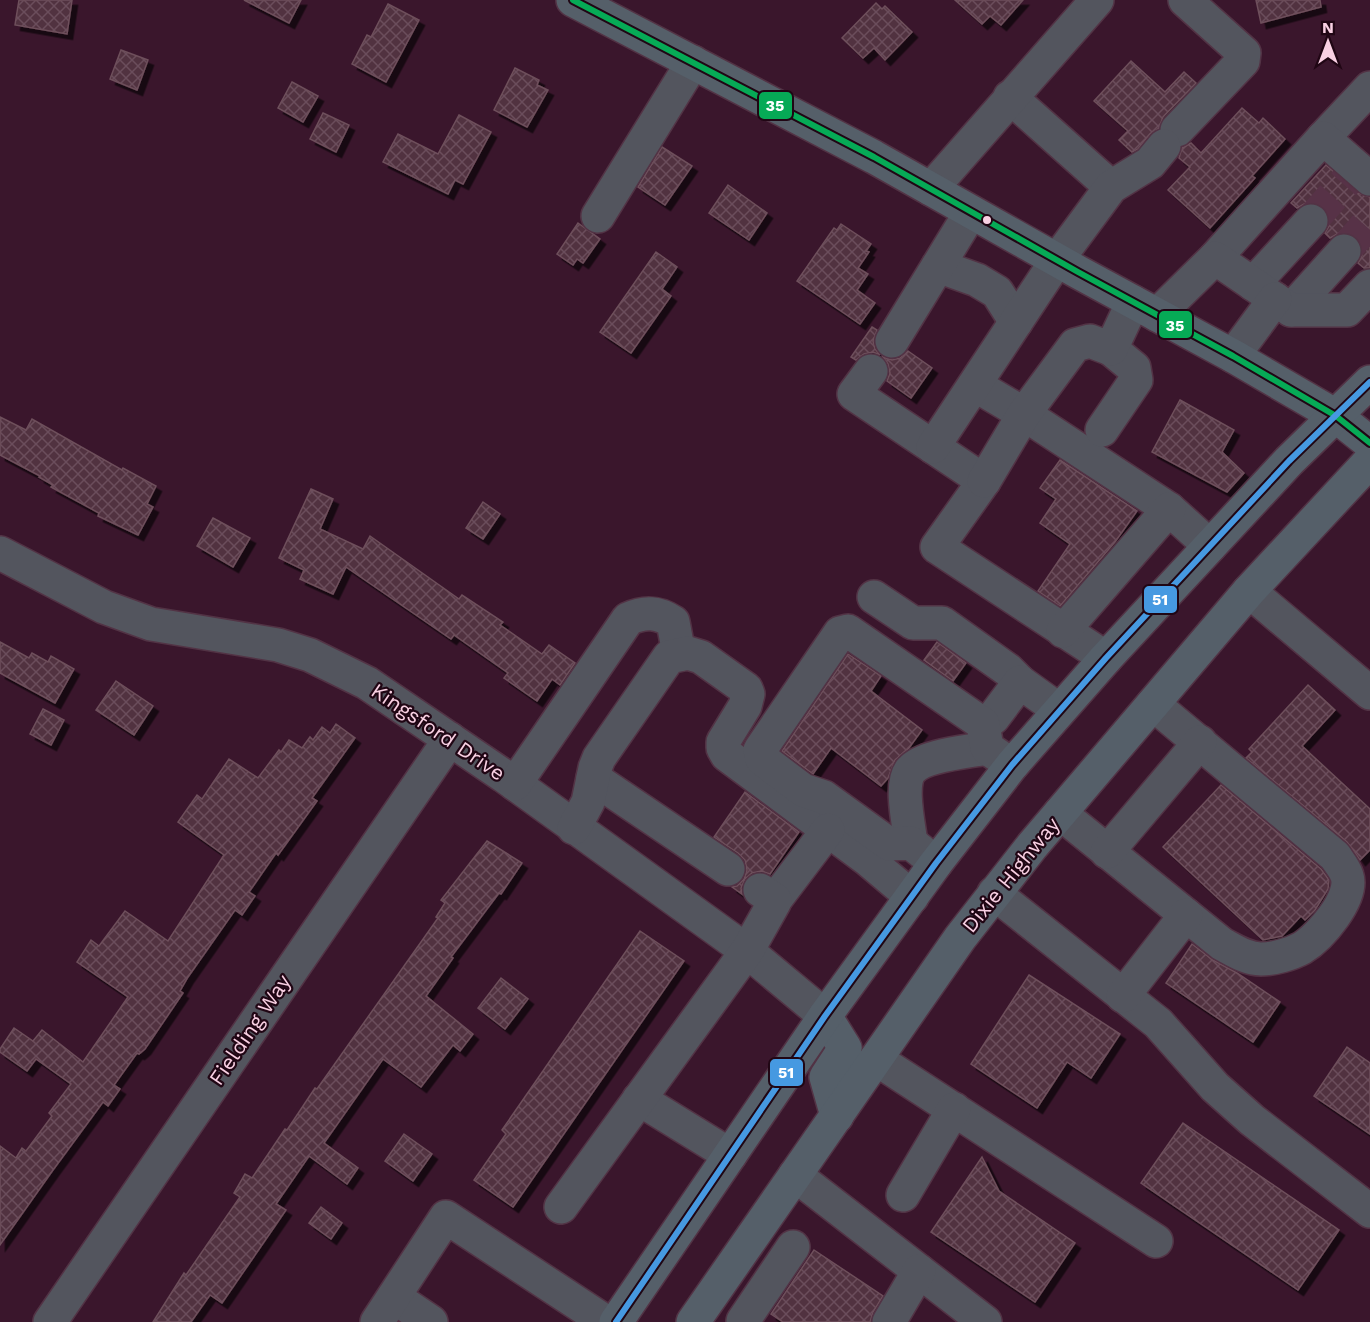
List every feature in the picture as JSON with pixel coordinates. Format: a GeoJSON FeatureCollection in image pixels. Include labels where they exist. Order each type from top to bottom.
{"type":"FeatureCollection","features":[{"type":"Feature","properties":{"kind":"main road"},"geometry":{"type":"LineString","coordinates":[[573,0],[874,157],[1233,356],[1336,416],[1370,443]]}},
{"type":"Feature","properties":{"kind":"main road"},"geometry":{"type":"LineString","coordinates":[[616,1322],[825,1016],[936,863],[994,745],[1059,710],[1289,461],[1370,381]]}},
{"type":"Feature","properties":{"kind":"main road","name":"Dixie Highway"},"geometry":{"type":"LineString","coordinates":[[701,1311],[960,938],[994,893],[1249,591],[1370,460]]}},
{"type":"Feature","properties":{"kind":"main road"},"geometry":{"type":"LineString","coordinates":[[825,1016],[845,1048],[826,1077],[837,1116]]}},
{"type":"Feature","properties":{"kind":"street"},"geometry":{"type":"LineString","coordinates":[[931,189],[1098,0]]}},
{"type":"Feature","properties":{"kind":"street"},"geometry":{"type":"LineString","coordinates":[[933,447],[1057,260],[1112,187],[1150,163],[1243,61],[1244,53],[1185,0]]}},
{"type":"Feature","properties":{"kind":"street"},"geometry":{"type":"LineString","coordinates":[[598,216],[693,62]]}},
{"type":"Feature","properties":{"kind":"street"},"geometry":{"type":"LineString","coordinates":[[1111,349],[1145,309],[1215,258],[1370,88]]}},
{"type":"Feature","properties":{"kind":"street"},"geometry":{"type":"LineString","coordinates":[[1010,97],[1112,187]]}},
{"type":"Feature","properties":{"kind":"street"},"geometry":{"type":"LineString","coordinates":[[1323,138],[1359,175]]}},
{"type":"Feature","properties":{"kind":"street"},"geometry":{"type":"LineString","coordinates":[[892,341],[971,212]]}},
{"type":"Feature","properties":{"kind":"street"},"geometry":{"type":"LineString","coordinates":[[1233,356],[1273,298],[1311,221]]}},
{"type":"Feature","properties":{"kind":"street"},"geometry":{"type":"LineString","coordinates":[[1273,298],[1344,251]]}},
{"type":"Feature","properties":{"kind":"street"},"geometry":{"type":"LineString","coordinates":[[1215,258],[1273,298],[1347,310],[1369,290]]}},
{"type":"Feature","properties":{"kind":"street"},"geometry":{"type":"LineString","coordinates":[[938,266],[977,280],[997,292],[1016,322]]}},
{"type":"Feature","properties":{"kind":"street"},"geometry":{"type":"LineString","coordinates":[[1102,430],[1136,380],[1134,368],[1111,349],[1090,341],[1076,345],[1024,414],[984,481],[937,547],[1106,658]]}},
{"type":"Feature","properties":{"kind":"street"},"geometry":{"type":"LineString","coordinates":[[871,370],[854,394],[984,481]]}},
{"type":"Feature","properties":{"kind":"street"},"geometry":{"type":"LineString","coordinates":[[975,385],[1024,414],[1169,509],[1210,546]]}},
{"type":"Feature","properties":{"kind":"street"},"geometry":{"type":"LineString","coordinates":[[1063,631],[1169,509]]}},
{"type":"Feature","properties":{"kind":"street","name":"Kingsford Drive"},"geometry":{"type":"LineString","coordinates":[[0,553],[104,607],[151,624],[278,645],[310,655],[367,683],[515,784],[747,951],[825,1016]]}},
{"type":"Feature","properties":{"kind":"street"},"geometry":{"type":"LineString","coordinates":[[1249,591],[1370,693]]}},
{"type":"Feature","properties":{"kind":"street"},"geometry":{"type":"LineString","coordinates":[[874,597],[913,623],[942,623],[1059,710]]}},
{"type":"Feature","properties":{"kind":"street"},"geometry":{"type":"LineString","coordinates":[[515,784],[628,619],[640,613],[665,616],[673,622],[679,654]]}},
{"type":"Feature","properties":{"kind":"street"},"geometry":{"type":"LineString","coordinates":[[936,863],[911,843],[889,844],[824,797],[804,790],[762,759],[760,750],[840,633],[848,631],[994,745]]}},
{"type":"Feature","properties":{"kind":"street"},"geometry":{"type":"LineString","coordinates":[[574,828],[588,802],[592,778],[599,758],[669,657],[688,653],[701,657],[746,689],[748,694],[745,706],[723,742],[727,755],[867,859],[912,897]]}},
{"type":"Feature","properties":{"kind":"street"},"geometry":{"type":"LineString","coordinates":[[994,745],[993,718],[1020,682]]}},
{"type":"Feature","properties":{"kind":"street"},"geometry":{"type":"LineString","coordinates":[[1060,813],[1222,944],[1243,956],[1262,959],[1281,956],[1302,948],[1318,934],[1344,902],[1348,886],[1347,875],[1335,856],[1153,704]]}},
{"type":"Feature","properties":{"kind":"street","name":"Fielding Way"},"geometry":{"type":"LineString","coordinates":[[50,1322],[450,739]]}},
{"type":"Feature","properties":{"kind":"street"},"geometry":{"type":"LineString","coordinates":[[1107,852],[1200,742]]}},
{"type":"Feature","properties":{"kind":"street"},"geometry":{"type":"LineString","coordinates":[[911,843],[906,802],[906,783],[909,771],[919,763],[994,745]]}},
{"type":"Feature","properties":{"kind":"street"},"geometry":{"type":"LineString","coordinates":[[592,778],[728,869]]}},
{"type":"Feature","properties":{"kind":"street"},"geometry":{"type":"LineString","coordinates":[[561,1207],[747,951],[773,909],[767,895],[828,830]]}},
{"type":"Feature","properties":{"kind":"street"},"geometry":{"type":"LineString","coordinates":[[994,893],[1158,1023],[1215,1087],[1252,1120],[1370,1211]]}},
{"type":"Feature","properties":{"kind":"street"},"geometry":{"type":"LineString","coordinates":[[1123,996],[1186,915]]}},
{"type":"Feature","properties":{"kind":"street"},"geometry":{"type":"LineString","coordinates":[[876,1059],[1156,1240]]}},
{"type":"Feature","properties":{"kind":"street"},"geometry":{"type":"LineString","coordinates":[[639,1099],[730,1155]]}},
{"type":"Feature","properties":{"kind":"street"},"geometry":{"type":"LineString","coordinates":[[903,1195],[954,1109]]}},
{"type":"Feature","properties":{"kind":"street"},"geometry":{"type":"LineString","coordinates":[[795,1175],[985,1322]]}},
{"type":"Feature","properties":{"kind":"street"},"geometry":{"type":"LineString","coordinates":[[431,1322],[386,1310],[446,1217],[606,1322]]}},
{"type":"Feature","properties":{"kind":"street"},"geometry":{"type":"LineString","coordinates":[[701,1311],[744,1322],[793,1246]]}},
{"type":"Feature","properties":{"kind":"street"},"geometry":{"type":"LineString","coordinates":[[889,1322],[919,1271]]}},
{"type":"Feature","properties":{"kind":"building"},"geometry":{"type":"Polygon","coordinates":[[[19,0],[72,0],[67,34],[15,25],[19,0]]]}},
{"type":"Feature","properties":{"kind":"building"},"geometry":{"type":"Polygon","coordinates":[[[244,0],[301,0],[289,23],[244,0]]]}},
{"type":"Feature","properties":{"kind":"building"},"geometry":{"type":"Polygon","coordinates":[[[955,0],[1023,0],[1001,25],[990,16],[982,24],[955,0]]]}},
{"type":"Feature","properties":{"kind":"building"},"geometry":{"type":"Polygon","coordinates":[[[1256,0],[1320,0],[1321,7],[1261,23],[1256,0]]]}},
{"type":"Feature","properties":{"kind":"building"},"geometry":{"type":"Polygon","coordinates":[[[876,3],[882,9],[885,6],[912,32],[885,60],[874,48],[863,58],[842,38],[876,3]]]}},
{"type":"Feature","properties":{"kind":"building"},"geometry":{"type":"Polygon","coordinates":[[[388,4],[419,20],[386,82],[352,64],[367,35],[371,37],[388,4]]]}},
{"type":"Feature","properties":{"kind":"building"},"geometry":{"type":"Polygon","coordinates":[[[121,50],[148,60],[137,90],[110,79],[121,50]]]}},
{"type":"Feature","properties":{"kind":"building"},"geometry":{"type":"Polygon","coordinates":[[[1131,61],[1165,92],[1184,72],[1196,83],[1163,117],[1159,128],[1132,152],[1119,140],[1128,131],[1094,101],[1131,61]]]}},
{"type":"Feature","properties":{"kind":"building"},"geometry":{"type":"Polygon","coordinates":[[[515,68],[539,80],[537,85],[548,90],[527,127],[494,110],[515,68]]]}},
{"type":"Feature","properties":{"kind":"building"},"geometry":{"type":"Polygon","coordinates":[[[292,82],[318,96],[303,122],[278,108],[292,82]]]}},
{"type":"Feature","properties":{"kind":"building"},"geometry":{"type":"Polygon","coordinates":[[[1242,108],[1259,123],[1263,118],[1285,139],[1252,176],[1255,178],[1210,228],[1168,190],[1190,167],[1179,158],[1182,148],[1191,143],[1201,153],[1242,108]]]}},
{"type":"Feature","properties":{"kind":"building"},"geometry":{"type":"Polygon","coordinates":[[[323,113],[349,125],[336,152],[310,139],[323,113]]]}},
{"type":"Feature","properties":{"kind":"building"},"geometry":{"type":"Polygon","coordinates":[[[459,115],[491,132],[463,184],[455,180],[448,194],[383,162],[398,134],[438,154],[459,115]]]}},
{"type":"Feature","properties":{"kind":"building"},"geometry":{"type":"Polygon","coordinates":[[[662,147],[692,166],[665,205],[638,187],[662,147]]]}},
{"type":"Feature","properties":{"kind":"building"},"geometry":{"type":"Polygon","coordinates":[[[1326,165],[1358,193],[1370,197],[1370,268],[1364,268],[1358,263],[1362,255],[1362,246],[1356,237],[1348,233],[1339,233],[1330,238],[1325,233],[1329,226],[1329,216],[1323,207],[1315,203],[1306,203],[1297,208],[1291,203],[1326,165]]]}},
{"type":"Feature","properties":{"kind":"building"},"geometry":{"type":"Polygon","coordinates":[[[728,185],[767,213],[749,240],[709,213],[728,185]]]}},
{"type":"Feature","properties":{"kind":"building"},"geometry":{"type":"Polygon","coordinates":[[[578,223],[600,239],[583,263],[577,259],[573,265],[557,254],[578,223]]]}},
{"type":"Feature","properties":{"kind":"building"},"geometry":{"type":"Polygon","coordinates":[[[841,224],[871,244],[866,251],[869,252],[858,268],[868,274],[857,290],[875,303],[860,324],[797,281],[834,228],[837,230],[841,224]]]}},
{"type":"Feature","properties":{"kind":"building"},"geometry":{"type":"Polygon","coordinates":[[[656,252],[677,267],[662,289],[671,296],[631,353],[600,332],[656,252]]]}},
{"type":"Feature","properties":{"kind":"building"},"geometry":{"type":"Polygon","coordinates":[[[872,327],[877,330],[873,341],[880,355],[873,352],[864,354],[856,360],[851,357],[872,327]]]}},
{"type":"Feature","properties":{"kind":"building"},"geometry":{"type":"Polygon","coordinates":[[[908,351],[932,368],[911,398],[887,381],[890,373],[883,357],[892,360],[900,358],[908,351]]]}},
{"type":"Feature","properties":{"kind":"building"},"geometry":{"type":"Polygon","coordinates":[[[1180,400],[1234,430],[1222,452],[1244,473],[1227,492],[1152,452],[1180,400]]]}},
{"type":"Feature","properties":{"kind":"building"},"geometry":{"type":"Polygon","coordinates":[[[0,417],[26,430],[32,419],[122,470],[123,468],[156,486],[147,504],[153,507],[138,535],[98,516],[99,513],[51,487],[53,485],[40,476],[0,455],[0,417]]]}},
{"type":"Feature","properties":{"kind":"building"},"geometry":{"type":"Polygon","coordinates":[[[1060,460],[1137,511],[1115,542],[1060,606],[1038,591],[1070,544],[1040,523],[1056,499],[1040,488],[1060,460]]]}},
{"type":"Feature","properties":{"kind":"building"},"geometry":{"type":"Polygon","coordinates":[[[311,489],[333,499],[320,529],[363,549],[370,536],[459,599],[462,595],[503,622],[500,625],[542,654],[549,645],[575,663],[560,685],[552,679],[537,701],[504,678],[508,673],[454,635],[451,639],[346,567],[333,594],[300,579],[304,570],[279,558],[311,489]]]}},
{"type":"Feature","properties":{"kind":"building"},"geometry":{"type":"Polygon","coordinates":[[[483,502],[500,514],[483,539],[466,528],[483,502]]]}},
{"type":"Feature","properties":{"kind":"building"},"geometry":{"type":"Polygon","coordinates":[[[213,518],[250,538],[233,567],[197,546],[213,518]]]}},
{"type":"Feature","properties":{"kind":"building"},"geometry":{"type":"Polygon","coordinates":[[[0,642],[29,658],[32,653],[48,662],[51,656],[74,669],[55,703],[0,673],[0,642]]]}},
{"type":"Feature","properties":{"kind":"building"},"geometry":{"type":"Polygon","coordinates":[[[937,642],[966,663],[953,681],[924,660],[937,642]]]}},
{"type":"Feature","properties":{"kind":"building"},"geometry":{"type":"Polygon","coordinates":[[[848,654],[881,676],[871,691],[922,730],[909,748],[895,760],[888,778],[881,786],[831,748],[813,774],[782,751],[848,654]]]}},
{"type":"Feature","properties":{"kind":"building"},"geometry":{"type":"Polygon","coordinates":[[[116,681],[153,706],[134,735],[96,710],[116,681]]]}},
{"type":"Feature","properties":{"kind":"building"},"geometry":{"type":"Polygon","coordinates":[[[1308,685],[1335,710],[1302,746],[1370,809],[1370,850],[1360,860],[1347,842],[1246,758],[1252,752],[1249,749],[1308,685]]]}},
{"type":"Feature","properties":{"kind":"building"},"geometry":{"type":"Polygon","coordinates":[[[43,709],[64,720],[51,745],[30,734],[43,709]]]}},
{"type":"Feature","properties":{"kind":"building"},"geometry":{"type":"Polygon","coordinates":[[[336,724],[355,738],[312,798],[317,801],[249,892],[255,896],[242,915],[235,910],[188,977],[180,991],[183,993],[145,1049],[137,1053],[114,1085],[120,1089],[108,1106],[103,1102],[0,1245],[0,1146],[16,1158],[22,1148],[26,1151],[52,1116],[49,1113],[71,1084],[36,1059],[27,1071],[0,1052],[0,1049],[14,1028],[33,1041],[42,1030],[83,1062],[128,997],[77,962],[91,940],[99,946],[125,911],[168,941],[224,855],[178,822],[197,795],[202,799],[229,759],[258,778],[289,740],[302,748],[310,737],[313,740],[322,727],[330,733],[336,724]]]}},
{"type":"Feature","properties":{"kind":"building"},"geometry":{"type":"Polygon","coordinates":[[[1221,785],[1321,869],[1329,880],[1328,889],[1315,910],[1305,920],[1301,916],[1282,936],[1263,940],[1163,847],[1221,785]]]}},
{"type":"Feature","properties":{"kind":"building"},"geometry":{"type":"Polygon","coordinates":[[[745,792],[799,832],[770,874],[761,871],[752,873],[745,879],[741,888],[742,894],[732,887],[737,886],[744,879],[747,870],[745,860],[714,837],[745,792]]]}},
{"type":"Feature","properties":{"kind":"building"},"geometry":{"type":"Polygon","coordinates":[[[487,841],[522,863],[501,894],[499,893],[451,957],[453,958],[426,996],[473,1034],[460,1051],[453,1045],[421,1087],[383,1059],[324,1143],[358,1168],[347,1184],[309,1156],[276,1204],[286,1210],[222,1303],[210,1295],[191,1322],[153,1322],[184,1273],[186,1275],[240,1197],[234,1193],[245,1174],[252,1178],[285,1129],[287,1130],[315,1088],[317,1089],[438,918],[436,917],[445,903],[441,900],[487,841]]]}},
{"type":"Feature","properties":{"kind":"building"},"geometry":{"type":"Polygon","coordinates":[[[640,931],[684,961],[513,1207],[474,1180],[506,1134],[502,1130],[640,931]]]}},
{"type":"Feature","properties":{"kind":"building"},"geometry":{"type":"Polygon","coordinates":[[[1192,944],[1213,960],[1280,1002],[1253,1042],[1166,983],[1192,944]]]}},
{"type":"Feature","properties":{"kind":"building"},"geometry":{"type":"Polygon","coordinates":[[[1029,975],[1120,1034],[1091,1078],[1067,1062],[1037,1108],[971,1064],[1029,975]]]}},
{"type":"Feature","properties":{"kind":"building"},"geometry":{"type":"Polygon","coordinates":[[[501,978],[528,999],[505,1029],[478,1008],[501,978]]]}},
{"type":"Feature","properties":{"kind":"building"},"geometry":{"type":"Polygon","coordinates":[[[1347,1047],[1370,1063],[1370,1134],[1314,1096],[1347,1047]]]}},
{"type":"Feature","properties":{"kind":"building"},"geometry":{"type":"Polygon","coordinates":[[[1183,1123],[1339,1230],[1298,1290],[1141,1183],[1183,1123]]]}},
{"type":"Feature","properties":{"kind":"building"},"geometry":{"type":"Polygon","coordinates":[[[404,1134],[432,1154],[413,1181],[385,1161],[404,1134]]]}},
{"type":"Feature","properties":{"kind":"building"},"geometry":{"type":"Polygon","coordinates":[[[982,1157],[999,1191],[1075,1243],[1035,1302],[931,1232],[982,1157]]]}},
{"type":"Feature","properties":{"kind":"building"},"geometry":{"type":"Polygon","coordinates":[[[321,1207],[342,1223],[331,1239],[309,1223],[321,1207]]]}},
{"type":"Feature","properties":{"kind":"building"},"geometry":{"type":"Polygon","coordinates":[[[814,1250],[883,1296],[870,1322],[783,1322],[771,1314],[814,1250]]]}},
{"type":"Feature","properties":{"kind":"tunnel"},"geometry":{"type":"LineString","coordinates":[[1311,221],[1349,178]]}},
{"type":"Feature","properties":{"kind":"tunnel"},"geometry":{"type":"LineString","coordinates":[[1344,251],[1370,221]]}},
{"type":"Feature","properties":{"kind":"transit line","name":"35"},"geometry":{"type":"LineString","coordinates":[[573,0],[874,157],[1233,356],[1336,416],[1370,443]]}},
{"type":"Feature","properties":{"kind":"transit line","name":"51"},"geometry":{"type":"LineString","coordinates":[[616,1322],[825,1016],[936,863],[1012,765],[1106,658],[1289,461],[1370,382]]}}]}
